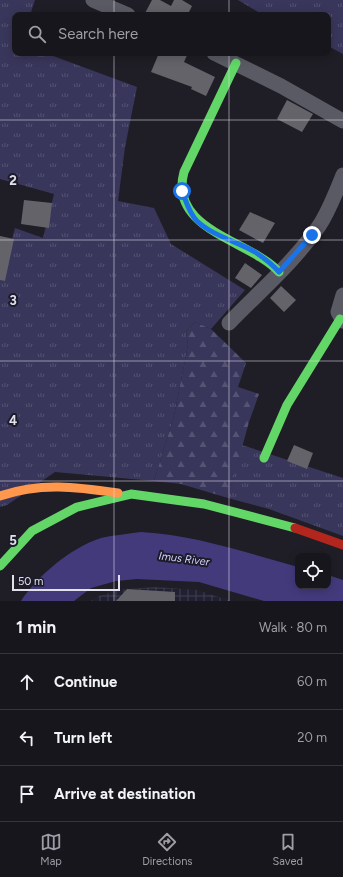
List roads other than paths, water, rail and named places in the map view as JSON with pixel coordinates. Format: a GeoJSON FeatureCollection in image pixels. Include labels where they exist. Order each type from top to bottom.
{"type":"FeatureCollection","features":[{"type":"Feature","properties":{"kind":"street"},"geometry":{"type":"LineString","coordinates":[[93,0],[121,12]]}},
{"type":"Feature","properties":{"kind":"street"},"geometry":{"type":"LineString","coordinates":[[221,56],[343,121]]}},
{"type":"Feature","properties":{"kind":"street"},"geometry":{"type":"LineString","coordinates":[[236,63],[184,172],[181,182],[182,191],[188,207],[197,220],[209,230],[254,252],[268,261],[279,272]]}},
{"type":"Feature","properties":{"kind":"street"},"geometry":{"type":"LineString","coordinates":[[229,323],[279,272],[320,224],[343,175]]}},
{"type":"Feature","properties":{"kind":"street"},"geometry":{"type":"LineString","coordinates":[[264,458],[287,406],[342,320],[338,312],[343,295]]}},
{"type":"Feature","properties":{"kind":"street"},"geometry":{"type":"LineString","coordinates":[[0,496],[10,492],[40,485],[71,486],[204,504],[305,531],[343,545]]}},
{"type":"Feature","properties":{"kind":"street"},"geometry":{"type":"LineString","coordinates":[[0,566],[32,531],[77,507],[131,494]]}},
{"type":"Feature","properties":{"kind":"water","name":"Imus River"},"geometry":{"type":"Polygon","coordinates":[[[141,532],[181,537],[295,566],[295,589],[331,589],[331,576],[343,580],[343,601],[264,601],[199,582],[137,579],[116,581],[91,588],[74,601],[21,601],[28,591],[46,572],[67,555],[90,542],[116,535],[141,532]]]}}]}
